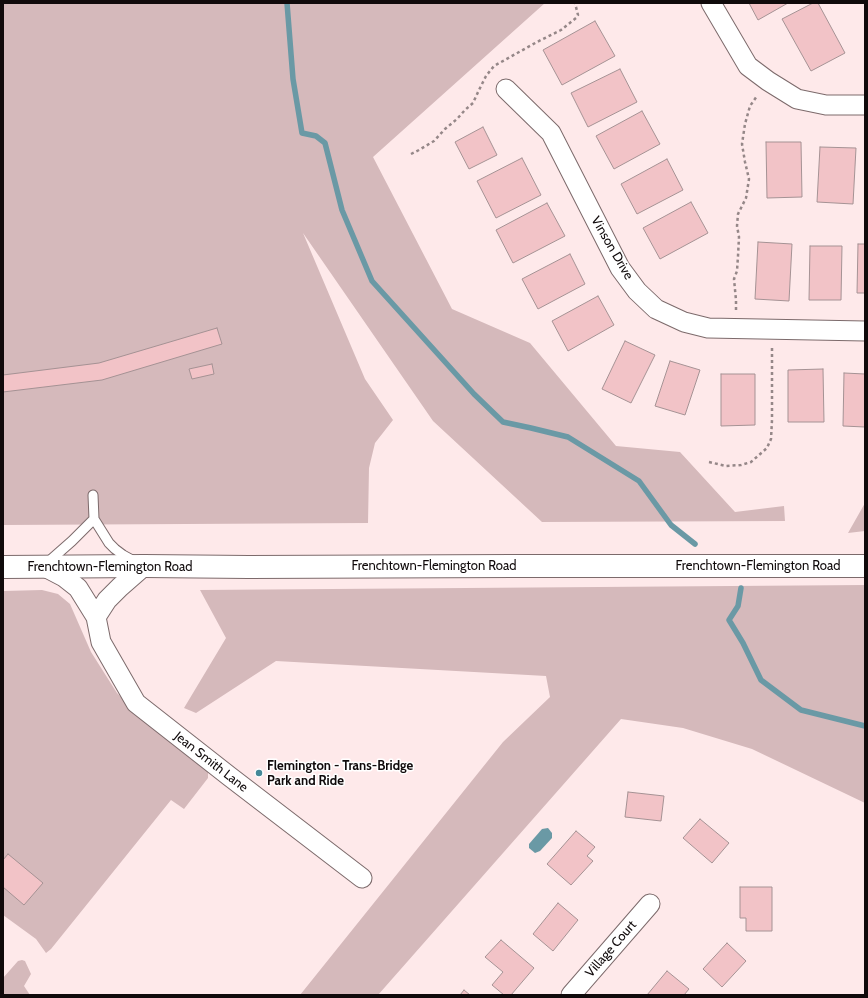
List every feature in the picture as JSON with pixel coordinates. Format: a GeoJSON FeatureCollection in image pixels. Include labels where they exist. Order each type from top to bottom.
{"type":"FeatureCollection","features":[{"type":"Feature","properties":{"kind":"main road","name":"Frenchtown-Flemington Road"},"geometry":{"type":"LineString","coordinates":[[3,567],[865,566]]}},
{"type":"Feature","properties":{"kind":"street"},"geometry":{"type":"LineString","coordinates":[[711,3],[748,66],[768,81],[797,99],[826,105],[865,105]]}},
{"type":"Feature","properties":{"kind":"street","name":"Vinson Drive"},"geometry":{"type":"LineString","coordinates":[[506,89],[551,133],[620,268],[637,291],[656,309],[684,322],[708,328],[865,331]]}},
{"type":"Feature","properties":{"kind":"street","name":"Jean Smith Lane"},"geometry":{"type":"LineString","coordinates":[[43,566],[64,577],[78,588],[96,617],[101,642],[136,703],[362,878]]}},
{"type":"Feature","properties":{"kind":"street"},"geometry":{"type":"LineString","coordinates":[[96,617],[107,600],[144,566]]}},
{"type":"Feature","properties":{"kind":"street","name":"Village Court"},"geometry":{"type":"LineString","coordinates":[[571,995],[650,904]]}},
{"type":"Feature","properties":{"kind":"lane"},"geometry":{"type":"LineString","coordinates":[[93,495],[94,519],[109,542],[123,555],[144,566]]}},
{"type":"Feature","properties":{"kind":"lane"},"geometry":{"type":"LineString","coordinates":[[43,566],[72,541],[94,519]]}},
{"type":"Feature","properties":{"kind":"path"},"geometry":{"type":"LineString","coordinates":[[736,329],[734,279],[737,271],[738,256],[738,214],[746,198],[749,179],[742,144],[750,106],[768,81]]}},
{"type":"Feature","properties":{"kind":"path"},"geometry":{"type":"LineString","coordinates":[[709,462],[726,466],[741,465],[752,462],[767,448],[770,443],[772,420],[771,330]]}},
{"type":"Feature","properties":{"kind":"shaded area"},"geometry":{"type":"Polygon","coordinates":[[[3,3],[545,3],[373,157],[452,309],[530,343],[616,446],[680,452],[735,512],[784,506],[785,521],[542,522],[433,421],[303,233],[365,379],[393,420],[375,443],[369,468],[368,523],[3,525],[3,3]]]}},
{"type":"Feature","properties":{"kind":"shaded area"},"geometry":{"type":"Polygon","coordinates":[[[865,503],[865,531],[848,533],[865,503]]]}},
{"type":"Feature","properties":{"kind":"shaded area"},"geometry":{"type":"Polygon","coordinates":[[[865,585],[865,803],[752,749],[683,728],[621,719],[378,995],[300,995],[503,742],[550,697],[546,676],[276,661],[196,713],[184,708],[226,638],[200,590],[865,585]]]}},
{"type":"Feature","properties":{"kind":"shaded area"},"geometry":{"type":"Polygon","coordinates":[[[42,590],[58,594],[70,604],[91,652],[117,693],[208,770],[208,778],[184,809],[171,800],[51,949],[46,953],[36,939],[3,915],[3,591],[42,590]]]}},
{"type":"Feature","properties":{"kind":"shaded area"},"geometry":{"type":"Polygon","coordinates":[[[18,961],[25,961],[31,974],[24,986],[30,995],[3,995],[3,978],[18,961]]]}},
{"type":"Feature","properties":{"kind":"water"},"geometry":{"type":"Polygon","coordinates":[[[548,828],[552,833],[552,838],[540,851],[535,853],[529,848],[529,844],[542,829],[548,828]]]}},
{"type":"Feature","properties":{"kind":"building"},"geometry":{"type":"Polygon","coordinates":[[[749,3],[788,3],[758,20],[749,3]]]}},
{"type":"Feature","properties":{"kind":"building"},"geometry":{"type":"Polygon","coordinates":[[[813,3],[818,3],[845,53],[811,71],[782,19],[813,3]]]}},
{"type":"Feature","properties":{"kind":"building"},"geometry":{"type":"Polygon","coordinates":[[[595,21],[615,56],[562,85],[543,50],[595,21]]]}},
{"type":"Feature","properties":{"kind":"building"},"geometry":{"type":"Polygon","coordinates":[[[620,69],[637,102],[588,127],[571,93],[620,69]]]}},
{"type":"Feature","properties":{"kind":"building"},"geometry":{"type":"Polygon","coordinates":[[[642,111],[660,144],[614,169],[596,136],[642,111]]]}},
{"type":"Feature","properties":{"kind":"building"},"geometry":{"type":"Polygon","coordinates":[[[483,127],[497,155],[469,169],[455,142],[483,127]]]}},
{"type":"Feature","properties":{"kind":"building"},"geometry":{"type":"Polygon","coordinates":[[[766,142],[801,142],[802,197],[767,198],[766,142]]]}},
{"type":"Feature","properties":{"kind":"building"},"geometry":{"type":"Polygon","coordinates":[[[820,147],[856,148],[853,204],[817,202],[820,147]]]}},
{"type":"Feature","properties":{"kind":"building"},"geometry":{"type":"Polygon","coordinates":[[[522,158],[541,195],[496,218],[477,181],[522,158]]]}},
{"type":"Feature","properties":{"kind":"building"},"geometry":{"type":"Polygon","coordinates":[[[667,159],[683,190],[637,214],[621,184],[667,159]]]}},
{"type":"Feature","properties":{"kind":"building"},"geometry":{"type":"Polygon","coordinates":[[[691,202],[708,233],[660,259],[643,228],[691,202]]]}},
{"type":"Feature","properties":{"kind":"building"},"geometry":{"type":"Polygon","coordinates":[[[547,203],[565,236],[513,263],[496,230],[547,203]]]}},
{"type":"Feature","properties":{"kind":"building"},"geometry":{"type":"Polygon","coordinates":[[[758,242],[792,244],[789,301],[755,299],[758,242]]]}},
{"type":"Feature","properties":{"kind":"building"},"geometry":{"type":"Polygon","coordinates":[[[858,244],[865,244],[865,293],[857,293],[858,244]]]}},
{"type":"Feature","properties":{"kind":"building"},"geometry":{"type":"Polygon","coordinates":[[[810,246],[842,246],[841,300],[809,300],[810,246]]]}},
{"type":"Feature","properties":{"kind":"building"},"geometry":{"type":"Polygon","coordinates":[[[570,254],[585,284],[538,309],[522,279],[570,254]]]}},
{"type":"Feature","properties":{"kind":"building"},"geometry":{"type":"Polygon","coordinates":[[[598,296],[614,325],[568,351],[552,321],[598,296]]]}},
{"type":"Feature","properties":{"kind":"building"},"geometry":{"type":"Polygon","coordinates":[[[217,328],[222,344],[102,380],[3,392],[3,375],[99,363],[217,328]]]}},
{"type":"Feature","properties":{"kind":"building"},"geometry":{"type":"Polygon","coordinates":[[[625,341],[655,355],[631,403],[602,389],[625,341]]]}},
{"type":"Feature","properties":{"kind":"building"},"geometry":{"type":"Polygon","coordinates":[[[670,361],[700,370],[685,415],[655,406],[670,361]]]}},
{"type":"Feature","properties":{"kind":"building"},"geometry":{"type":"Polygon","coordinates":[[[212,364],[214,374],[192,379],[189,369],[212,364]]]}},
{"type":"Feature","properties":{"kind":"building"},"geometry":{"type":"Polygon","coordinates":[[[823,369],[824,422],[788,422],[788,370],[823,369]]]}},
{"type":"Feature","properties":{"kind":"building"},"geometry":{"type":"Polygon","coordinates":[[[844,373],[865,374],[865,427],[843,426],[844,373]]]}},
{"type":"Feature","properties":{"kind":"building"},"geometry":{"type":"Polygon","coordinates":[[[721,374],[755,374],[755,425],[721,426],[721,374]]]}},
{"type":"Feature","properties":{"kind":"building"},"geometry":{"type":"Polygon","coordinates":[[[628,792],[664,796],[661,821],[625,817],[628,792]]]}},
{"type":"Feature","properties":{"kind":"building"},"geometry":{"type":"Polygon","coordinates":[[[700,819],[729,843],[712,863],[683,838],[700,819]]]}},
{"type":"Feature","properties":{"kind":"building"},"geometry":{"type":"Polygon","coordinates":[[[576,831],[595,847],[587,856],[593,861],[571,885],[547,864],[576,831]]]}},
{"type":"Feature","properties":{"kind":"building"},"geometry":{"type":"Polygon","coordinates":[[[8,854],[43,883],[24,905],[3,887],[3,860],[8,854]]]}},
{"type":"Feature","properties":{"kind":"building"},"geometry":{"type":"Polygon","coordinates":[[[740,887],[772,887],[772,931],[746,931],[746,918],[740,918],[740,887]]]}},
{"type":"Feature","properties":{"kind":"building"},"geometry":{"type":"Polygon","coordinates":[[[558,903],[578,920],[553,951],[533,934],[558,903]]]}},
{"type":"Feature","properties":{"kind":"building"},"geometry":{"type":"Polygon","coordinates":[[[501,940],[534,968],[511,995],[504,995],[492,985],[503,972],[485,957],[501,940]]]}},
{"type":"Feature","properties":{"kind":"building"},"geometry":{"type":"Polygon","coordinates":[[[727,943],[746,961],[722,987],[703,969],[727,943]]]}},
{"type":"Feature","properties":{"kind":"building"},"geometry":{"type":"Polygon","coordinates":[[[667,971],[689,989],[684,995],[647,995],[667,971]]]}},
{"type":"Feature","properties":{"kind":"building"},"geometry":{"type":"Polygon","coordinates":[[[464,990],[470,995],[460,995],[464,990]]]}},
{"type":"Feature","properties":{"kind":"waterway"},"geometry":{"type":"LineString","coordinates":[[287,3],[293,79],[302,133],[316,136],[325,143],[342,210],[372,281],[474,394],[503,422],[568,437],[639,481],[671,525],[695,544]]}},
{"type":"Feature","properties":{"kind":"waterway"},"geometry":{"type":"LineString","coordinates":[[741,588],[738,606],[729,620],[743,643],[761,680],[801,710],[865,726]]}},
{"type":"Feature","properties":{"kind":"place","name":"Flemington - Trans-Bridge Park and Ride"},"geometry":{"type":"Point","coordinates":[259,773]}}]}
